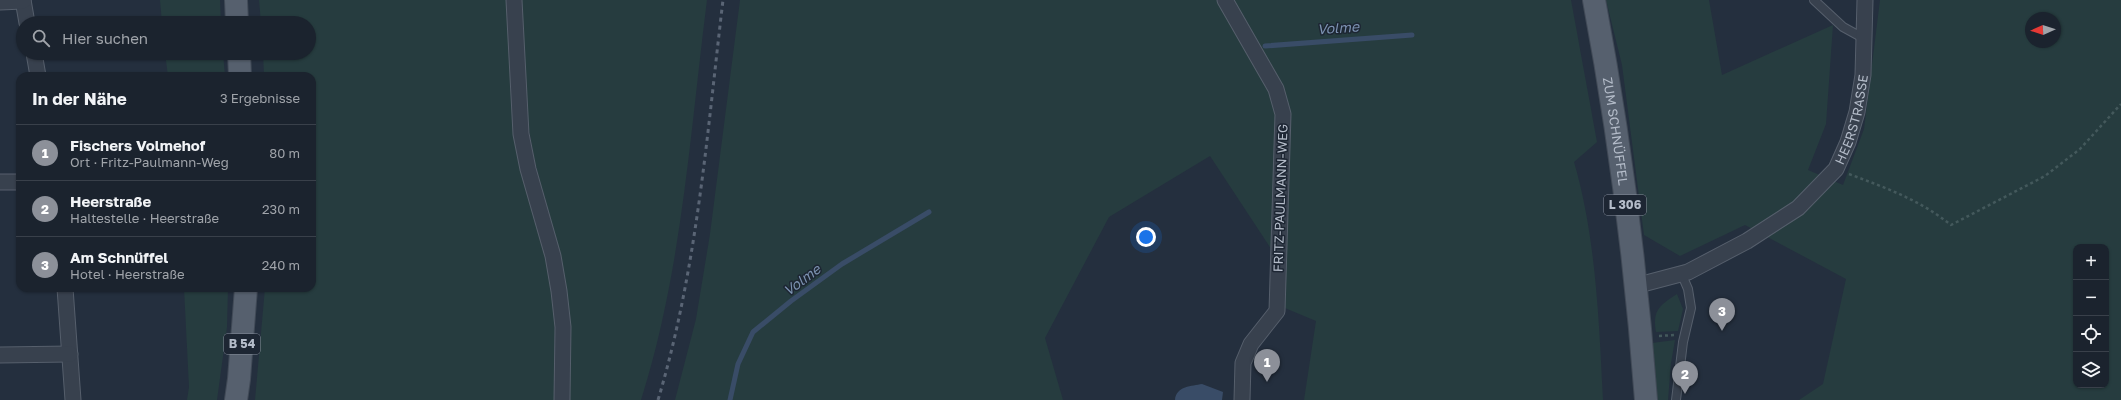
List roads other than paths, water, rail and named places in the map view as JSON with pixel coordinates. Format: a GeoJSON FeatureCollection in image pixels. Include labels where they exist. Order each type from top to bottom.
{"type":"FeatureCollection","features":[{"type":"Feature","properties":{"kind":"main road"},"geometry":{"type":"LineString","coordinates":[[236,0],[237,16]]}},
{"type":"Feature","properties":{"kind":"main road","name":"ZUM SCHNÜFFEL"},"geometry":{"type":"LineString","coordinates":[[1594,0],[1615,124],[1635,286]]}},
{"type":"Feature","properties":{"kind":"main road"},"geometry":{"type":"LineString","coordinates":[[239,60],[240,72]]}},
{"type":"Feature","properties":{"kind":"main road","name":"L 306"},"geometry":{"type":"LineString","coordinates":[[1635,286],[1646,400]]}},
{"type":"Feature","properties":{"kind":"main road","name":"B 54"},"geometry":{"type":"LineString","coordinates":[[236,400],[246,292]]}},
{"type":"Feature","properties":{"kind":"street"},"geometry":{"type":"LineString","coordinates":[[514,0],[521,134],[528,169],[553,256],[559,290],[562,327],[562,400]]}},
{"type":"Feature","properties":{"kind":"street","name":"FRITZ-PAULMANN-WEG"},"geometry":{"type":"LineString","coordinates":[[1225,0],[1276,89],[1283,114],[1277,311],[1251,344],[1245,357],[1243,364],[1242,400]]}},
{"type":"Feature","properties":{"kind":"street","name":"HEERSTRASSE"},"geometry":{"type":"LineString","coordinates":[[1635,286],[1682,274],[1747,241],[1798,208],[1836,169],[1848,142],[1857,112],[1863,75],[1865,0]]}},
{"type":"Feature","properties":{"kind":"street"},"geometry":{"type":"LineString","coordinates":[[0,2],[23,1],[26,16]]}},
{"type":"Feature","properties":{"kind":"street"},"geometry":{"type":"LineString","coordinates":[[35,60],[37,72]]}},
{"type":"Feature","properties":{"kind":"street"},"geometry":{"type":"LineString","coordinates":[[0,182],[16,182]]}},
{"type":"Feature","properties":{"kind":"street"},"geometry":{"type":"LineString","coordinates":[[65,292],[72,400]]}},
{"type":"Feature","properties":{"kind":"street"},"geometry":{"type":"LineString","coordinates":[[0,355],[70,354]]}},
{"type":"Feature","properties":{"kind":"lane"},"geometry":{"type":"LineString","coordinates":[[1814,0],[1843,27],[1863,38]]}},
{"type":"Feature","properties":{"kind":"lane"},"geometry":{"type":"LineString","coordinates":[[1676,400],[1683,342],[1691,308],[1688,289],[1682,274]]}},
{"type":"Feature","properties":{"kind":"water"},"geometry":{"type":"Polygon","coordinates":[[[1202,384],[1223,392],[1222,400],[1175,400],[1176,395],[1181,389],[1202,384]]]}},
{"type":"Feature","properties":{"kind":"waterway","name":"Volme"},"geometry":{"type":"LineString","coordinates":[[1265,46],[1412,35]]}},
{"type":"Feature","properties":{"kind":"waterway","name":"Volme"},"geometry":{"type":"LineString","coordinates":[[730,400],[738,364],[753,332],[791,301],[842,264],[929,212]]}},
{"type":"Feature","properties":{"kind":"railway"},"geometry":{"type":"LineString","coordinates":[[658,400],[682,302],[691,252],[706,151],[723,0]]}},
{"type":"Feature","properties":{"kind":"place","name":"Am Schnüffel"},"geometry":{"type":"Point","coordinates":[1722,331]}},
{"type":"Feature","properties":{"kind":"place","name":"Fischers Volmehof"},"geometry":{"type":"Point","coordinates":[1267,382]}},
{"type":"Feature","properties":{"kind":"place","name":"Heerstraße"},"geometry":{"type":"Point","coordinates":[1685,394]}}]}
